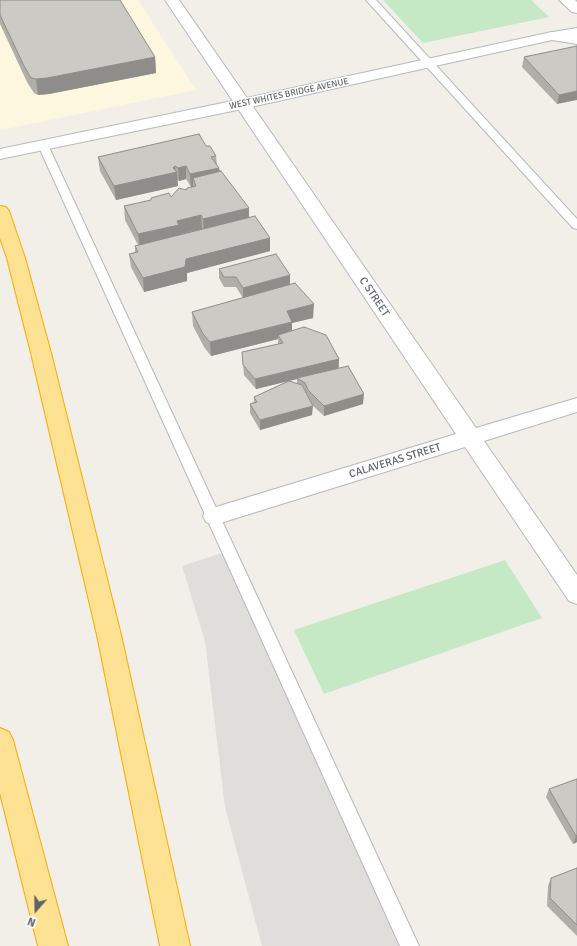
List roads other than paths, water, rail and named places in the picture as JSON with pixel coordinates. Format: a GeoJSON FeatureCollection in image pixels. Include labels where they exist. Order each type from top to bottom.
{"type":"FeatureCollection","features":[{"type":"Feature","properties":{"kind":"highway"},"geometry":{"type":"LineString","coordinates":[[0,211],[16,258],[41,353],[109,634],[175,946]]}},
{"type":"Feature","properties":{"kind":"highway"},"geometry":{"type":"LineString","coordinates":[[0,740],[53,946]]}},
{"type":"Feature","properties":{"kind":"street","name":"C STREET"},"geometry":{"type":"LineString","coordinates":[[172,0],[577,594]]}},
{"type":"Feature","properties":{"kind":"street"},"geometry":{"type":"LineString","coordinates":[[566,0],[577,9]]}},
{"type":"Feature","properties":{"kind":"street","name":"WEST WHITES BRIDGE AVENUE"},"geometry":{"type":"LineString","coordinates":[[0,154],[242,104],[552,36],[577,32]]}},
{"type":"Feature","properties":{"kind":"street"},"geometry":{"type":"LineString","coordinates":[[552,36],[577,40]]}},
{"type":"Feature","properties":{"kind":"street","name":"CALAVERAS STREET"},"geometry":{"type":"LineString","coordinates":[[214,516],[577,405]]}},
{"type":"Feature","properties":{"kind":"lane"},"geometry":{"type":"LineString","coordinates":[[370,0],[577,226]]}},
{"type":"Feature","properties":{"kind":"lane"},"geometry":{"type":"LineString","coordinates":[[43,145],[410,946]]}}]}
